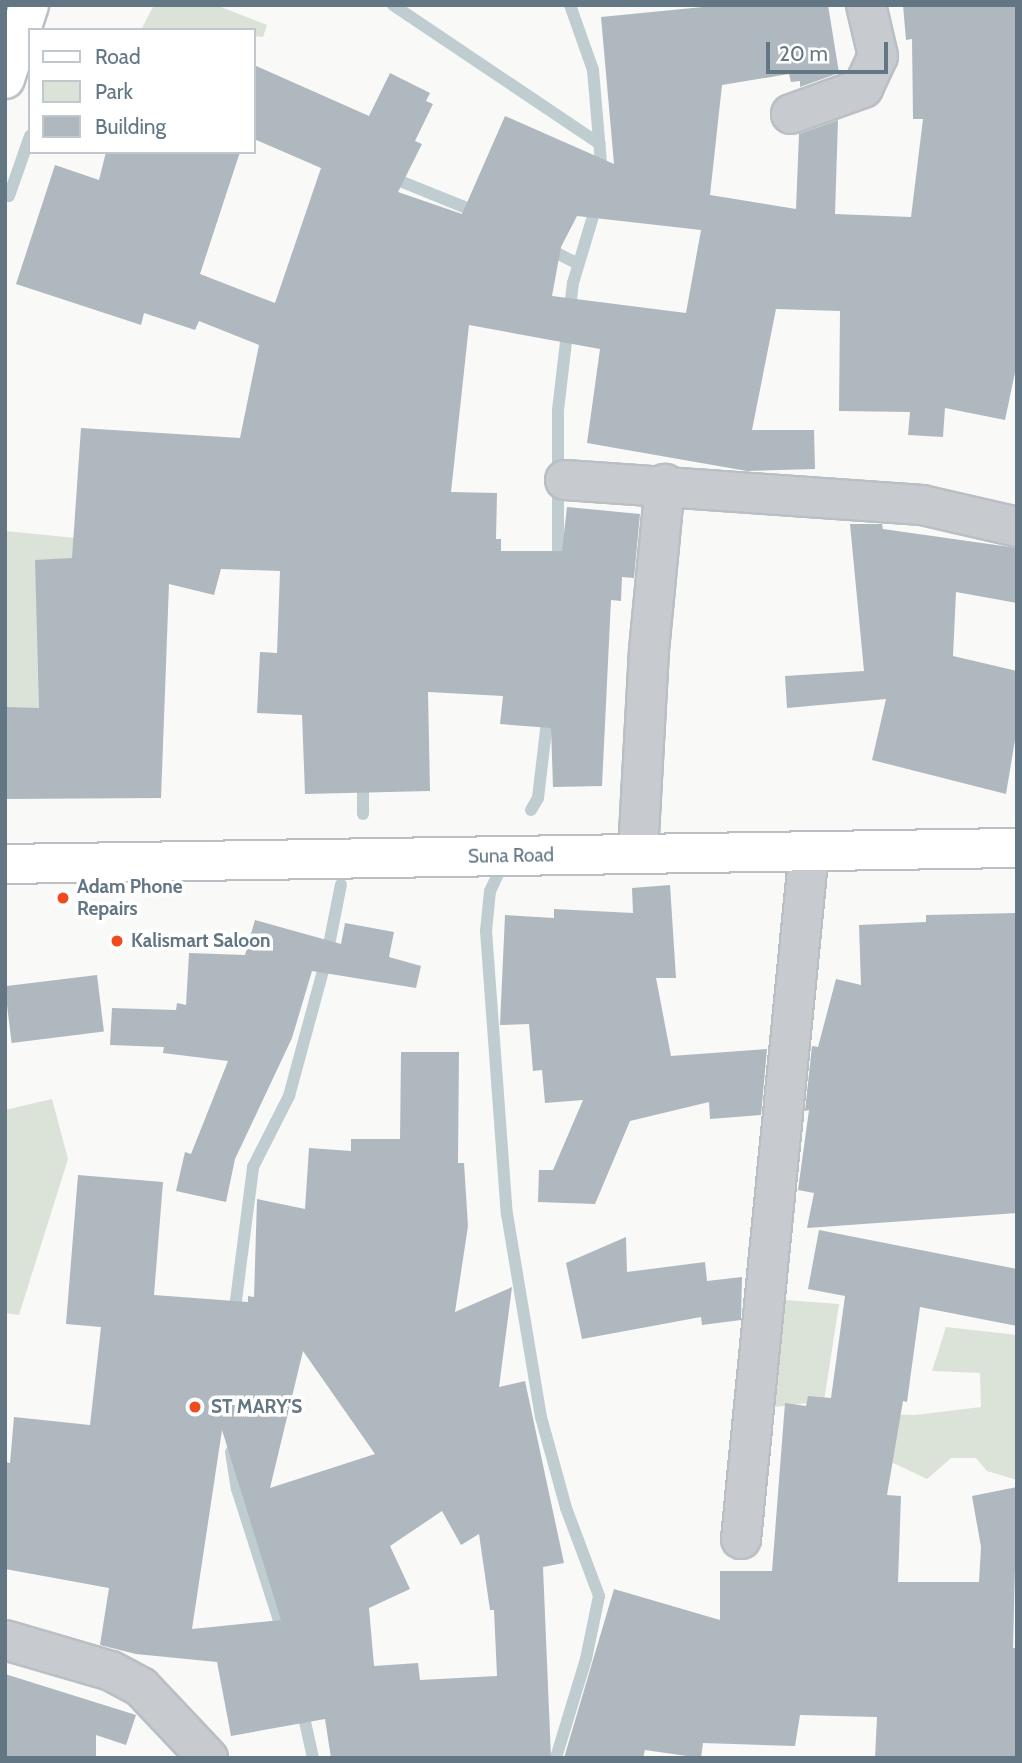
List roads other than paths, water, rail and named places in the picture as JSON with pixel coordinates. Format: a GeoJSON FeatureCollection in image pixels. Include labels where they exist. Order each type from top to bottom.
{"type":"FeatureCollection","features":[{"type":"Feature","properties":{"kind":"street"},"geometry":{"type":"LineString","coordinates":[[5,79],[29,5]]}},
{"type":"Feature","properties":{"kind":"street"},"geometry":{"type":"LineString","coordinates":[[791,114],[863,88],[878,56],[866,5]]}},
{"type":"Feature","properties":{"kind":"street"},"geometry":{"type":"LineString","coordinates":[[565,480],[665,484],[922,505],[1017,527]]}},
{"type":"Feature","properties":{"kind":"street"},"geometry":{"type":"LineString","coordinates":[[638,853],[649,650],[665,484]]}},
{"type":"Feature","properties":{"kind":"street","name":"Suna Road"},"geometry":{"type":"LineString","coordinates":[[5,864],[1017,848]]}},
{"type":"Feature","properties":{"kind":"street"},"geometry":{"type":"LineString","coordinates":[[741,1539],[809,851]]}},
{"type":"Feature","properties":{"kind":"street"},"geometry":{"type":"LineString","coordinates":[[5,1640],[111,1671],[141,1687],[208,1758]]}},
{"type":"Feature","properties":{"kind":"waterway"},"geometry":{"type":"LineString","coordinates":[[393,5],[600,144]]}},
{"type":"Feature","properties":{"kind":"waterway"},"geometry":{"type":"LineString","coordinates":[[570,5],[593,70],[602,175]]}},
{"type":"Feature","properties":{"kind":"waterway"},"geometry":{"type":"LineString","coordinates":[[9,196],[28,142]]}},
{"type":"Feature","properties":{"kind":"waterway"},"geometry":{"type":"LineString","coordinates":[[395,179],[479,213]]}},
{"type":"Feature","properties":{"kind":"waterway"},"geometry":{"type":"LineString","coordinates":[[558,566],[558,410],[573,283],[597,203]]}},
{"type":"Feature","properties":{"kind":"waterway"},"geometry":{"type":"LineString","coordinates":[[545,247],[578,264]]}},
{"type":"Feature","properties":{"kind":"waterway"},"geometry":{"type":"LineString","coordinates":[[531,810],[538,798],[548,713]]}},
{"type":"Feature","properties":{"kind":"waterway"},"geometry":{"type":"LineString","coordinates":[[363,776],[363,814]]}},
{"type":"Feature","properties":{"kind":"waterway"},"geometry":{"type":"LineString","coordinates":[[499,872],[490,891],[486,931],[507,1214],[541,1417],[566,1508],[599,1596],[586,1659],[556,1758]]}},
{"type":"Feature","properties":{"kind":"waterway"},"geometry":{"type":"LineString","coordinates":[[234,1316],[253,1167],[289,1096],[326,960],[341,884]]}},
{"type":"Feature","properties":{"kind":"waterway"},"geometry":{"type":"LineString","coordinates":[[231,1452],[237,1489],[284,1636]]}},
{"type":"Feature","properties":{"kind":"waterway"},"geometry":{"type":"LineString","coordinates":[[302,1708],[313,1758]]}},
{"type":"Feature","properties":{"kind":"place","name":"Adam Phone Repairs"},"geometry":{"type":"Point","coordinates":[63,898]}},
{"type":"Feature","properties":{"kind":"place","name":"Kalismart Saloon"},"geometry":{"type":"Point","coordinates":[117,941]}},
{"type":"Feature","properties":{"kind":"place","name":"ST MARY'S"},"geometry":{"type":"Point","coordinates":[195,1407]}}]}
